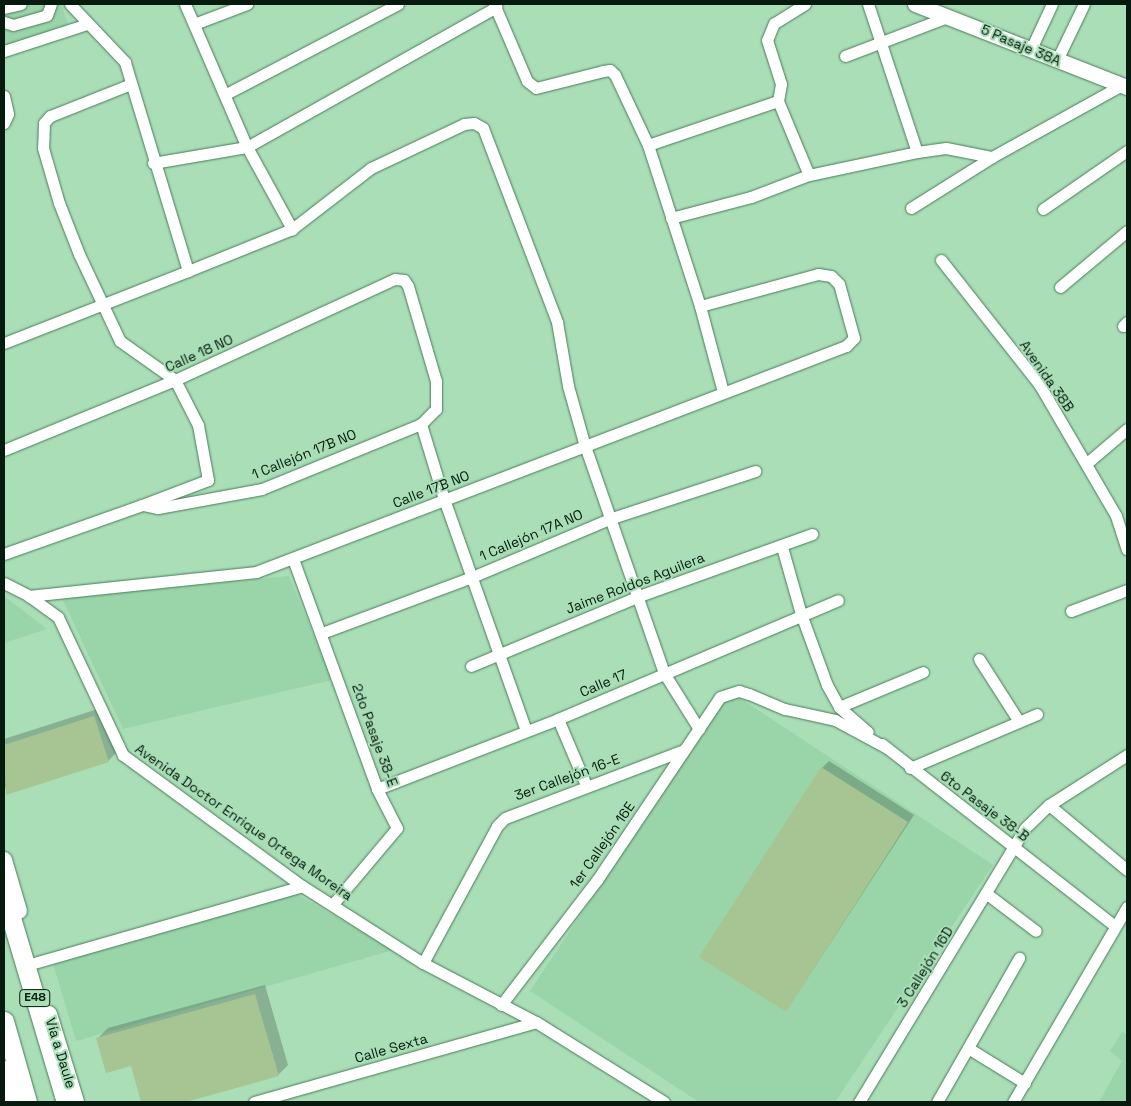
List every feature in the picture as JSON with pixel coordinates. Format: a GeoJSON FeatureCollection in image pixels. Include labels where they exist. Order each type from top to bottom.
{"type":"FeatureCollection","features":[{"type":"Feature","properties":{"kind":"main road","name":"Vía a Daule"},"geometry":{"type":"LineString","coordinates":[[4,860],[76,1102]]}},
{"type":"Feature","properties":{"kind":"main road","name":"Vía a Daule"},"geometry":{"type":"LineString","coordinates":[[4,894],[66,1102]]}},
{"type":"Feature","properties":{"kind":"main road","name":"E48"},"geometry":{"type":"LineString","coordinates":[[4,1021],[27,1102]]}},
{"type":"Feature","properties":{"kind":"main road"},"geometry":{"type":"LineString","coordinates":[[4,1069],[13,1102]]}},
{"type":"Feature","properties":{"kind":"street"},"geometry":{"type":"LineString","coordinates":[[4,8],[21,4]]}},
{"type":"Feature","properties":{"kind":"street"},"geometry":{"type":"LineString","coordinates":[[4,22],[13,25],[48,15],[52,4]]}},
{"type":"Feature","properties":{"kind":"street"},"geometry":{"type":"LineString","coordinates":[[70,4],[125,62],[153,163],[188,271]]}},
{"type":"Feature","properties":{"kind":"street"},"geometry":{"type":"LineString","coordinates":[[185,4],[226,94],[247,147],[292,229]]}},
{"type":"Feature","properties":{"kind":"street"},"geometry":{"type":"LineString","coordinates":[[194,24],[247,4]]}},
{"type":"Feature","properties":{"kind":"street"},"geometry":{"type":"LineString","coordinates":[[226,94],[398,4]]}},
{"type":"Feature","properties":{"kind":"street"},"geometry":{"type":"LineString","coordinates":[[805,4],[774,23],[769,31],[767,40],[781,84],[778,101],[809,175]]}},
{"type":"Feature","properties":{"kind":"street"},"geometry":{"type":"LineString","coordinates":[[868,4],[917,152]]}},
{"type":"Feature","properties":{"kind":"street","name":"5 Pasaje 38A"},"geometry":{"type":"LineString","coordinates":[[915,4],[950,16],[1124,86]]}},
{"type":"Feature","properties":{"kind":"street"},"geometry":{"type":"LineString","coordinates":[[1031,49],[1052,4]]}},
{"type":"Feature","properties":{"kind":"street"},"geometry":{"type":"LineString","coordinates":[[1058,60],[1084,4]]}},
{"type":"Feature","properties":{"kind":"street"},"geometry":{"type":"LineString","coordinates":[[153,163],[247,147],[495,5],[527,81],[536,88],[549,88],[610,70],[615,75],[648,146],[700,306],[723,392]]}},
{"type":"Feature","properties":{"kind":"street"},"geometry":{"type":"LineString","coordinates":[[845,56],[881,44],[950,16]]}},
{"type":"Feature","properties":{"kind":"street"},"geometry":{"type":"LineString","coordinates":[[4,52],[87,24]]}},
{"type":"Feature","properties":{"kind":"street"},"geometry":{"type":"LineString","coordinates":[[131,84],[50,116],[44,123],[43,148],[59,204],[101,303],[120,341],[175,380],[198,425],[208,480],[142,505]]}},
{"type":"Feature","properties":{"kind":"street"},"geometry":{"type":"LineString","coordinates":[[910,208],[992,157],[1124,86]]}},
{"type":"Feature","properties":{"kind":"street"},"geometry":{"type":"LineString","coordinates":[[4,96],[8,114],[4,123]]}},
{"type":"Feature","properties":{"kind":"street"},"geometry":{"type":"LineString","coordinates":[[648,146],[778,101]]}},
{"type":"Feature","properties":{"kind":"street"},"geometry":{"type":"LineString","coordinates":[[4,343],[292,229],[371,168],[464,124],[474,123],[483,128],[557,322],[568,386],[585,446],[609,518],[639,596],[664,673],[699,728]]}},
{"type":"Feature","properties":{"kind":"street"},"geometry":{"type":"LineString","coordinates":[[671,218],[751,197],[809,175],[917,152],[946,148],[992,157]]}},
{"type":"Feature","properties":{"kind":"street"},"geometry":{"type":"LineString","coordinates":[[1043,209],[1127,151]]}},
{"type":"Feature","properties":{"kind":"street"},"geometry":{"type":"LineString","coordinates":[[1060,287],[1127,231]]}},
{"type":"Feature","properties":{"kind":"street","name":"Avenida 38B"},"geometry":{"type":"LineString","coordinates":[[941,260],[1039,384],[1087,463],[1124,515],[1127,550]]}},
{"type":"Feature","properties":{"kind":"street","name":"Calle 17B NO"},"geometry":{"type":"LineString","coordinates":[[29,596],[256,572],[846,346],[854,338],[839,284],[831,276],[818,274],[700,306]]}},
{"type":"Feature","properties":{"kind":"street","name":"Calle 18 NO"},"geometry":{"type":"LineString","coordinates":[[4,450],[175,380],[396,279],[404,280],[436,381],[436,409]]}},
{"type":"Feature","properties":{"kind":"street","name":"1 Callejón 17B NO"},"geometry":{"type":"LineString","coordinates":[[4,554],[142,505],[158,508],[262,489],[421,424],[436,409]]}},
{"type":"Feature","properties":{"kind":"street"},"geometry":{"type":"LineString","coordinates":[[421,424],[444,499],[526,730]]}},
{"type":"Feature","properties":{"kind":"street"},"geometry":{"type":"LineString","coordinates":[[1087,463],[1127,429]]}},
{"type":"Feature","properties":{"kind":"street","name":"1 Callejón 17A NO"},"geometry":{"type":"LineString","coordinates":[[322,633],[472,577],[609,518],[755,471]]}},
{"type":"Feature","properties":{"kind":"street","name":"Jaime Roldos Aguilera"},"geometry":{"type":"LineString","coordinates":[[471,666],[498,653],[639,596],[812,534]]}},
{"type":"Feature","properties":{"kind":"street","name":"6to Pasaje 38-B"},"geometry":{"type":"LineString","coordinates":[[782,546],[801,614],[827,685],[840,707],[910,768],[1014,845],[1115,926]]}},
{"type":"Feature","properties":{"kind":"street","name":"2do Pasaje 38-E"},"geometry":{"type":"LineString","coordinates":[[293,559],[322,633],[377,789],[397,828],[333,904]]}},
{"type":"Feature","properties":{"kind":"street"},"geometry":{"type":"LineString","coordinates":[[4,583],[29,596]]}},
{"type":"Feature","properties":{"kind":"street"},"geometry":{"type":"LineString","coordinates":[[1072,611],[1127,590]]}},
{"type":"Feature","properties":{"kind":"street","name":"Avenida Doctor Enrique Ortega Moreira"},"geometry":{"type":"LineString","coordinates":[[29,596],[58,618],[123,755],[302,886],[333,904],[423,964],[536,1022],[664,1102]]}},
{"type":"Feature","properties":{"kind":"street","name":"Calle 17"},"geometry":{"type":"LineString","coordinates":[[377,789],[558,719],[801,614],[838,600]]}},
{"type":"Feature","properties":{"kind":"street"},"geometry":{"type":"LineString","coordinates":[[979,659],[1018,720]]}},
{"type":"Feature","properties":{"kind":"street"},"geometry":{"type":"LineString","coordinates":[[840,707],[923,672]]}},
{"type":"Feature","properties":{"kind":"street","name":"1er Callejón 16E"},"geometry":{"type":"LineString","coordinates":[[502,1005],[597,880],[720,697],[739,691],[750,694],[785,709],[835,720],[887,748]]}},
{"type":"Feature","properties":{"kind":"street"},"geometry":{"type":"LineString","coordinates":[[910,768],[1018,720],[1037,714]]}},
{"type":"Feature","properties":{"kind":"street"},"geometry":{"type":"LineString","coordinates":[[558,719],[586,785]]}},
{"type":"Feature","properties":{"kind":"street","name":"3er Callejón 16-E"},"geometry":{"type":"LineString","coordinates":[[423,964],[497,826],[514,812],[684,750]]}},
{"type":"Feature","properties":{"kind":"street","name":"3 Callejón 16D"},"geometry":{"type":"LineString","coordinates":[[859,1102],[987,894],[1014,845],[1049,805],[1127,755]]}},
{"type":"Feature","properties":{"kind":"street"},"geometry":{"type":"LineString","coordinates":[[1049,805],[1127,870]]}},
{"type":"Feature","properties":{"kind":"street"},"geometry":{"type":"LineString","coordinates":[[34,962],[302,886]]}},
{"type":"Feature","properties":{"kind":"street"},"geometry":{"type":"LineString","coordinates":[[987,894],[1036,931]]}},
{"type":"Feature","properties":{"kind":"street"},"geometry":{"type":"LineString","coordinates":[[1013,1102],[1127,907]]}},
{"type":"Feature","properties":{"kind":"street"},"geometry":{"type":"LineString","coordinates":[[937,1102],[1019,958]]}},
{"type":"Feature","properties":{"kind":"street","name":"Calle Sexta"},"geometry":{"type":"LineString","coordinates":[[254,1102],[536,1022]]}},
{"type":"Feature","properties":{"kind":"street"},"geometry":{"type":"LineString","coordinates":[[968,1048],[1025,1082]]}},
{"type":"Feature","properties":{"kind":"shaded area"},"geometry":{"type":"Polygon","coordinates":[[[4,4],[61,4],[68,24],[4,47],[4,4]]]}},
{"type":"Feature","properties":{"kind":"shaded area"},"geometry":{"type":"Polygon","coordinates":[[[289,576],[332,680],[123,729],[62,598],[289,576]]]}},
{"type":"Feature","properties":{"kind":"shaded area"},"geometry":{"type":"Polygon","coordinates":[[[4,596],[47,629],[4,643],[4,596]]]}},
{"type":"Feature","properties":{"kind":"shaded area"},"geometry":{"type":"Polygon","coordinates":[[[729,691],[993,865],[835,1102],[699,1102],[530,991],[729,691]]]}},
{"type":"Feature","properties":{"kind":"shaded area"},"geometry":{"type":"Polygon","coordinates":[[[290,890],[393,950],[76,1041],[52,960],[290,890]]]}},
{"type":"Feature","properties":{"kind":"shaded area"},"geometry":{"type":"Polygon","coordinates":[[[1122,1032],[1127,1035],[1127,1102],[1099,1102],[1122,1061],[1110,1051],[1122,1032]]]}},
{"type":"Feature","properties":{"kind":"building"},"geometry":{"type":"Polygon","coordinates":[[[94,716],[109,762],[6,795],[4,745],[94,716]]]}},
{"type":"Feature","properties":{"kind":"building"},"geometry":{"type":"Polygon","coordinates":[[[821,767],[908,822],[786,1012],[699,957],[821,767]]]}},
{"type":"Feature","properties":{"kind":"building"},"geometry":{"type":"Polygon","coordinates":[[[255,994],[279,1076],[186,1102],[141,1102],[131,1066],[106,1073],[96,1038],[255,994]]]}}]}
